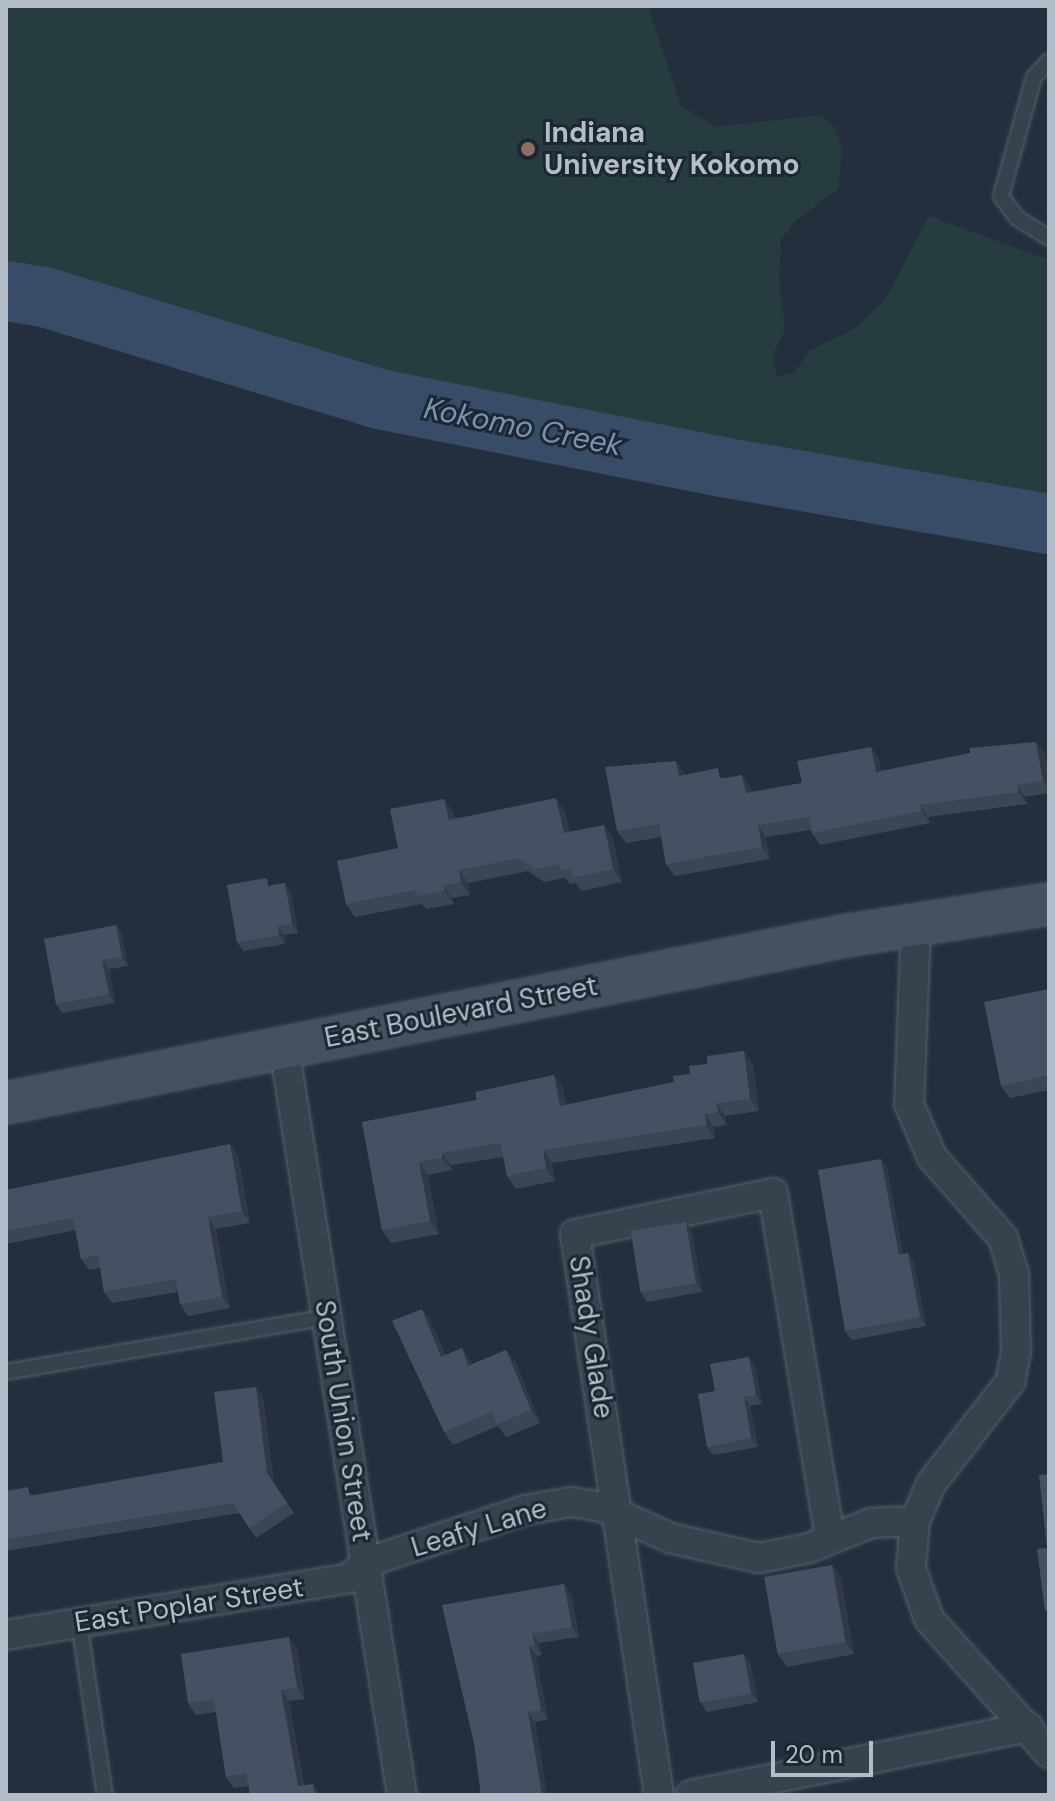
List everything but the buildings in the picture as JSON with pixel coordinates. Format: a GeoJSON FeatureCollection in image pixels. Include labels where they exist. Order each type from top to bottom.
{"type":"FeatureCollection","features":[{"type":"Feature","properties":{"kind":"main road","name":"East Boulevard Street"},"geometry":{"type":"LineString","coordinates":[[6,1103],[916,925],[1049,904]]}},
{"type":"Feature","properties":{"kind":"street"},"geometry":{"type":"LineString","coordinates":[[916,925],[909,1104],[932,1157],[1003,1238],[1014,1274],[1016,1352],[1010,1382],[931,1484],[915,1521],[911,1568],[929,1619],[1049,1753]]}},
{"type":"Feature","properties":{"kind":"street","name":"South Union Street"},"geometry":{"type":"LineString","coordinates":[[284,1047],[402,1795]]}},
{"type":"Feature","properties":{"kind":"street","name":"Shady Glade"},"geometry":{"type":"LineString","coordinates":[[659,1795],[575,1234],[773,1193],[830,1538]]}},
{"type":"Feature","properties":{"kind":"street","name":"Leafy Lane"},"geometry":{"type":"LineString","coordinates":[[365,1563],[525,1510],[571,1502],[619,1515],[670,1538],[759,1558],[809,1548],[871,1523],[915,1521]]}},
{"type":"Feature","properties":{"kind":"street","name":"East Poplar Street"},"geometry":{"type":"LineString","coordinates":[[6,1635],[350,1578],[365,1563]]}},
{"type":"Feature","properties":{"kind":"street"},"geometry":{"type":"LineString","coordinates":[[691,1795],[1028,1727]]}},
{"type":"Feature","properties":{"kind":"lane"},"geometry":{"type":"LineString","coordinates":[[1049,61],[1034,77],[1001,196],[1017,218],[1049,238]]}},
{"type":"Feature","properties":{"kind":"lane"},"geometry":{"type":"LineString","coordinates":[[6,1372],[327,1317]]}},
{"type":"Feature","properties":{"kind":"lane"},"geometry":{"type":"LineString","coordinates":[[79,1622],[105,1795]]}},
{"type":"Feature","properties":{"kind":"green space","name":"Indiana University Kokomo"},"geometry":{"type":"Polygon","coordinates":[[[6,6],[648,6],[681,106],[716,127],[821,115],[835,128],[842,150],[838,189],[795,221],[781,239],[779,280],[785,329],[773,356],[777,376],[794,373],[809,351],[854,329],[885,300],[929,216],[1049,260],[1049,524],[722,467],[379,399],[44,297],[6,291],[6,6]]]}},
{"type":"Feature","properties":{"kind":"waterway","name":"Kokomo Creek"},"geometry":{"type":"LineString","coordinates":[[6,291],[44,297],[379,399],[722,467],[1049,524]]}},
{"type":"Feature","properties":{"kind":"place","name":"Indiana University Kokomo"},"geometry":{"type":"Point","coordinates":[528,149]}}]}
